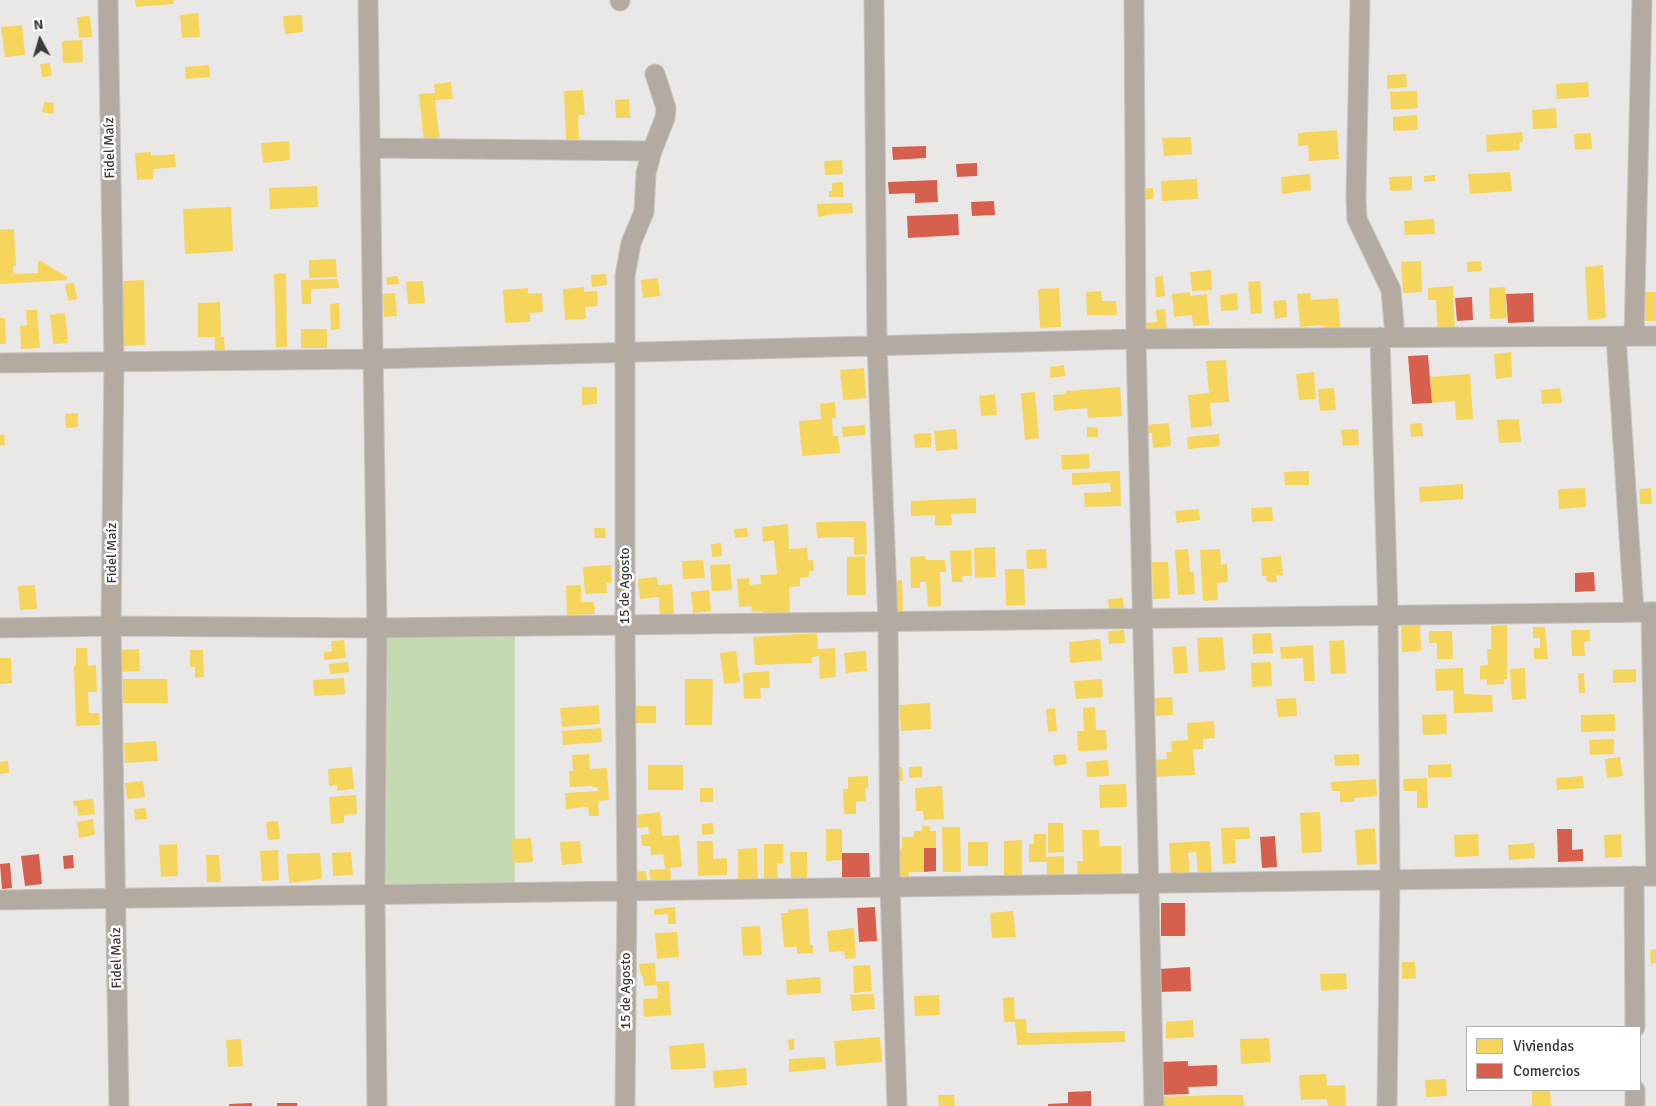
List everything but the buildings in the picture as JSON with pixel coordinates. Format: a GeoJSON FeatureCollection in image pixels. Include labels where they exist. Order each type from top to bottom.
{"type":"FeatureCollection","features":[{"type":"Feature","properties":{"kind":"street","name":"Fidel Maíz"},"geometry":{"type":"LineString","coordinates":[[108,0],[114,362],[111,626],[119,1106]]}},
{"type":"Feature","properties":{"kind":"street"},"geometry":{"type":"LineString","coordinates":[[368,0],[377,628],[375,895],[377,1106]]}},
{"type":"Feature","properties":{"kind":"street"},"geometry":{"type":"LineString","coordinates":[[874,0],[877,346],[888,622],[890,887],[897,1106]]}},
{"type":"Feature","properties":{"kind":"street"},"geometry":{"type":"LineString","coordinates":[[1134,0],[1136,339],[1154,1106]]}},
{"type":"Feature","properties":{"kind":"street"},"geometry":{"type":"LineString","coordinates":[[1360,0],[1356,197],[1358,219],[1391,290],[1388,337],[1390,880],[1387,1106]]}},
{"type":"Feature","properties":{"kind":"street"},"geometry":{"type":"LineString","coordinates":[[0,900],[1656,876],[1647,612],[1625,336],[1642,0]]}},
{"type":"Feature","properties":{"kind":"street","name":"15 de Agosto"},"geometry":{"type":"LineString","coordinates":[[625,1106],[625,276],[631,243],[644,212],[646,173],[652,151],[665,118],[666,108],[655,74]]}},
{"type":"Feature","properties":{"kind":"street"},"geometry":{"type":"LineString","coordinates":[[370,148],[652,151]]}},
{"type":"Feature","properties":{"kind":"street"},"geometry":{"type":"LineString","coordinates":[[0,363],[373,359],[1136,339],[1656,336]]}},
{"type":"Feature","properties":{"kind":"street"},"geometry":{"type":"LineString","coordinates":[[0,628],[111,626],[377,628],[1647,612]]}},
{"type":"Feature","properties":{"kind":"street"},"geometry":{"type":"LineString","coordinates":[[1634,876],[1635,1026]]}},
{"type":"Feature","properties":{"kind":"street"},"geometry":{"type":"LineString","coordinates":[[1635,1091],[1635,1106]]}},
{"type":"Feature","properties":{"kind":"green space"},"geometry":{"type":"Polygon","coordinates":[[[382,635],[515,635],[515,887],[378,888],[382,635]]]}}]}
